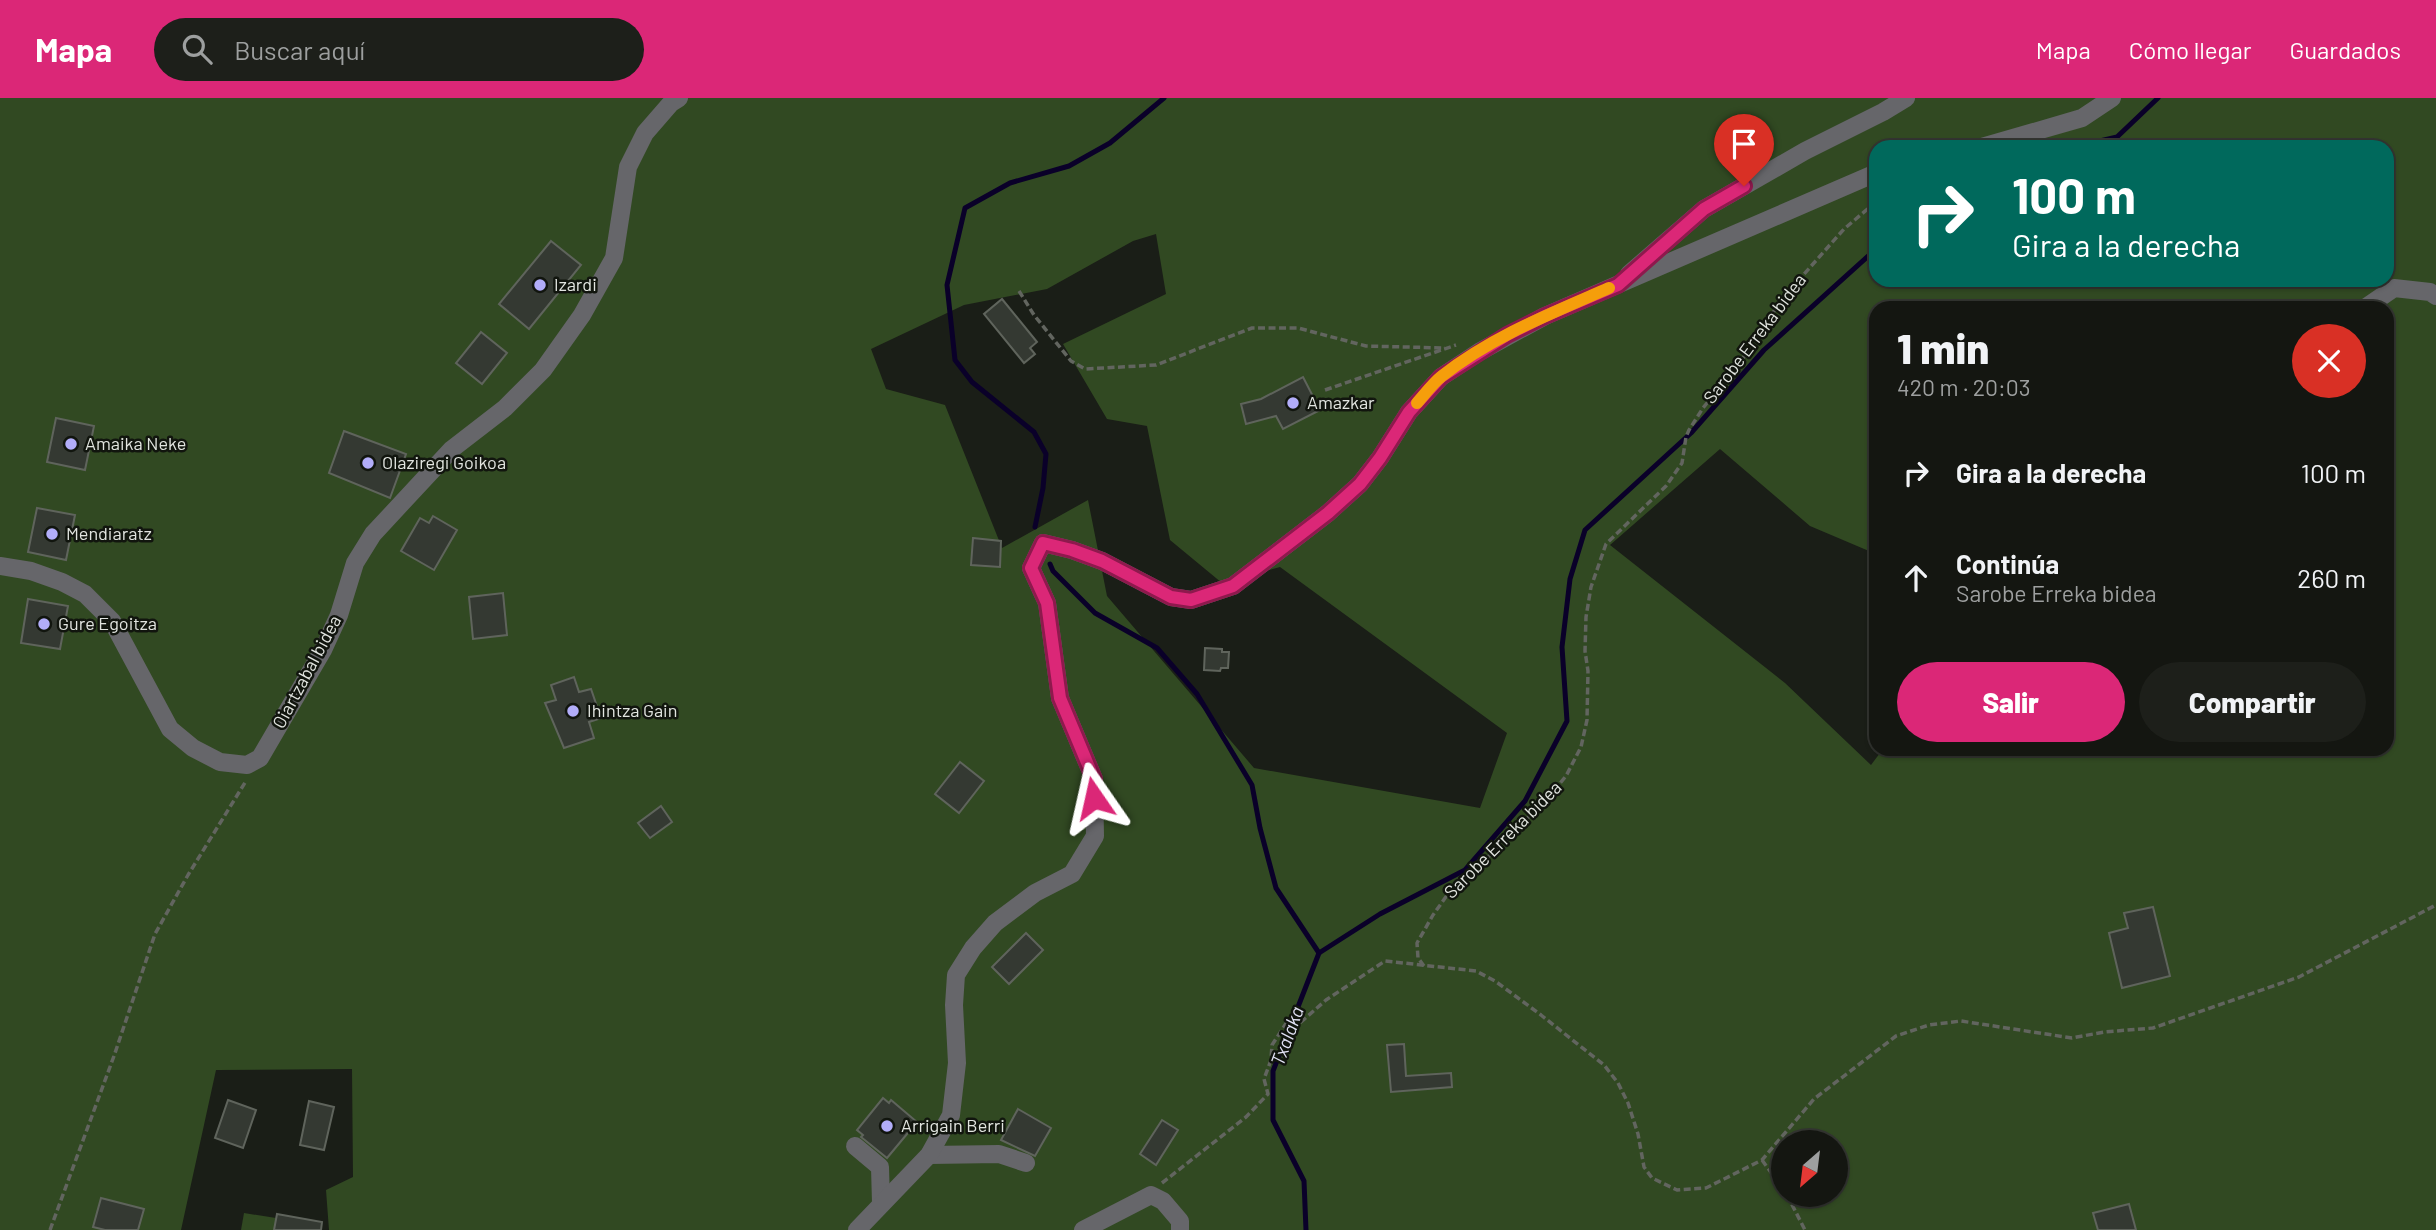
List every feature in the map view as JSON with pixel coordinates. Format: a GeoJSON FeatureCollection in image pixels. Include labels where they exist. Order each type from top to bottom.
{"type":"FeatureCollection","features":[{"type":"Feature","properties":{"kind":"street","name":"Oiartzabal bidea"},"geometry":{"type":"LineString","coordinates":[[260,758],[323,650],[339,615],[355,563],[373,534],[452,449],[505,408],[543,370],[582,315],[614,258],[628,167],[645,132],[671,103],[679,98]]}},
{"type":"Feature","properties":{"kind":"street"},"geometry":{"type":"LineString","coordinates":[[1618,285],[1704,209],[1805,151],[1883,113],[1906,98]]}},
{"type":"Feature","properties":{"kind":"street"},"geometry":{"type":"LineString","coordinates":[[2006,140],[2082,118],[2112,98]]}},
{"type":"Feature","properties":{"kind":"street"},"geometry":{"type":"LineString","coordinates":[[857,1230],[929,1155],[951,1115],[957,1063],[954,1005],[956,975],[973,948],[995,923],[1035,893],[1072,874],[1095,836],[1094,779],[1060,698],[1047,603],[1031,568],[1043,543],[1102,561],[1171,597],[1191,600],[1233,586],[1328,513],[1360,484],[1409,412],[1441,377],[1479,352],[1545,316],[1869,176]]}},
{"type":"Feature","properties":{"kind":"street"},"geometry":{"type":"LineString","coordinates":[[2375,301],[2394,288],[2430,292],[2436,296]]}},
{"type":"Feature","properties":{"kind":"street"},"geometry":{"type":"LineString","coordinates":[[0,566],[31,571],[85,594],[112,621],[170,729],[193,748],[220,762],[247,765],[260,758]]}},
{"type":"Feature","properties":{"kind":"street"},"geometry":{"type":"LineString","coordinates":[[855,1146],[880,1167],[881,1203]]}},
{"type":"Feature","properties":{"kind":"street"},"geometry":{"type":"LineString","coordinates":[[929,1155],[999,1154],[1026,1163]]}},
{"type":"Feature","properties":{"kind":"street"},"geometry":{"type":"LineString","coordinates":[[1083,1230],[1151,1195],[1163,1201],[1180,1221],[1181,1230]]}},
{"type":"Feature","properties":{"kind":"path","name":"Sarobe Erreka bidea"},"geometry":{"type":"LineString","coordinates":[[1424,966],[1418,958],[1417,943],[1441,904],[1468,874],[1544,801],[1566,776],[1581,747],[1587,720],[1587,609],[1606,544],[1646,509],[1667,485],[1682,463],[1686,438],[1696,419],[1741,361],[1782,299],[1844,229],[1869,208]]}},
{"type":"Feature","properties":{"kind":"path"},"geometry":{"type":"LineString","coordinates":[[1019,291],[1034,316],[1071,361],[1085,369],[1156,365],[1252,328],[1298,328],[1366,346],[1445,348]]}},
{"type":"Feature","properties":{"kind":"path"},"geometry":{"type":"LineString","coordinates":[[1325,390],[1466,342],[1479,352]]}},
{"type":"Feature","properties":{"kind":"path"},"geometry":{"type":"LineString","coordinates":[[50,1230],[114,1056],[155,933],[260,758]]}},
{"type":"Feature","properties":{"kind":"path"},"geometry":{"type":"LineString","coordinates":[[1141,1200],[1246,1117],[1268,1094],[1264,1079],[1271,1060],[1272,1045],[1287,1022],[1301,1022],[1336,993],[1385,961],[1476,971],[1495,981],[1581,1045],[1604,1065],[1618,1083],[1638,1134],[1644,1167],[1651,1178],[1677,1191],[1706,1188],[1762,1160],[1814,1100],[1896,1036],[1929,1025],[1961,1021],[2072,1038],[2153,1028],[2299,977],[2436,905]]}},
{"type":"Feature","properties":{"kind":"path"},"geometry":{"type":"LineString","coordinates":[[1762,1160],[1771,1172]]}},
{"type":"Feature","properties":{"kind":"path"},"geometry":{"type":"LineString","coordinates":[[1794,1208],[1805,1230]]}},
{"type":"Feature","properties":{"kind":"green space"},"geometry":{"type":"Polygon","coordinates":[[[0,98],[2436,98],[2436,1230],[329,1230],[326,1190],[353,1177],[352,1069],[216,1070],[181,1230],[0,1230],[0,98]],[[1156,234],[1133,241],[1047,289],[964,305],[871,349],[886,389],[945,405],[1002,548],[1088,500],[1107,596],[1254,768],[1480,808],[1507,733],[1280,567],[1222,583],[1170,540],[1147,426],[1107,419],[1063,344],[1166,294],[1156,234]]]}},
{"type":"Feature","properties":{"kind":"green space"},"geometry":{"type":"Polygon","coordinates":[[[244,1213],[276,1218],[274,1230],[241,1230],[244,1213]]]}},
{"type":"Feature","properties":{"kind":"building","name":"Izardi"},"geometry":{"type":"Polygon","coordinates":[[[551,241],[581,265],[529,329],[499,304],[551,241]]]}},
{"type":"Feature","properties":{"kind":"building"},"geometry":{"type":"Polygon","coordinates":[[[1002,299],[1037,342],[1030,348],[1035,354],[1024,363],[984,314],[1002,299]]]}},
{"type":"Feature","properties":{"kind":"building"},"geometry":{"type":"Polygon","coordinates":[[[481,332],[507,353],[482,384],[456,363],[481,332]]]}},
{"type":"Feature","properties":{"kind":"building","name":"Amazkar"},"geometry":{"type":"Polygon","coordinates":[[[1303,377],[1320,410],[1283,429],[1276,416],[1246,424],[1241,404],[1261,399],[1303,377]]]}},
{"type":"Feature","properties":{"kind":"building","name":"Amaika Neke"},"geometry":{"type":"Polygon","coordinates":[[[56,418],[94,426],[85,470],[47,462],[56,418]]]}},
{"type":"Feature","properties":{"kind":"building","name":"Olaziregi Goikoa"},"geometry":{"type":"Polygon","coordinates":[[[344,431],[406,454],[390,498],[329,473],[344,431]]]}},
{"type":"Feature","properties":{"kind":"building","name":"Mendiaratz"},"geometry":{"type":"Polygon","coordinates":[[[37,508],[75,515],[66,560],[28,552],[37,508]]]}},
{"type":"Feature","properties":{"kind":"building","name":"Olaziregi Goikoa"},"geometry":{"type":"Polygon","coordinates":[[[433,516],[457,530],[434,570],[401,551],[420,518],[429,523],[433,516]]]}},
{"type":"Feature","properties":{"kind":"building"},"geometry":{"type":"Polygon","coordinates":[[[973,538],[1001,541],[1000,567],[971,565],[973,538]]]}},
{"type":"Feature","properties":{"kind":"building"},"geometry":{"type":"Polygon","coordinates":[[[503,593],[507,635],[473,639],[469,597],[503,593]]]}},
{"type":"Feature","properties":{"kind":"building","name":"Gure Egoitza"},"geometry":{"type":"Polygon","coordinates":[[[28,599],[68,606],[60,649],[21,643],[28,599]]]}},
{"type":"Feature","properties":{"kind":"building"},"geometry":{"type":"Polygon","coordinates":[[[1205,648],[1229,652],[1228,668],[1221,668],[1220,671],[1204,670],[1205,648]]]}},
{"type":"Feature","properties":{"kind":"building","name":"Ihintza Gain"},"geometry":{"type":"Polygon","coordinates":[[[574,677],[579,692],[591,689],[601,718],[589,722],[594,738],[564,748],[545,703],[556,700],[551,685],[574,677]]]}},
{"type":"Feature","properties":{"kind":"building"},"geometry":{"type":"Polygon","coordinates":[[[960,762],[984,781],[959,813],[935,794],[960,762]]]}},
{"type":"Feature","properties":{"kind":"building"},"geometry":{"type":"Polygon","coordinates":[[[661,806],[672,822],[650,838],[638,823],[661,806]]]}},
{"type":"Feature","properties":{"kind":"building"},"geometry":{"type":"Polygon","coordinates":[[[2153,907],[2170,976],[2122,988],[2109,933],[2128,928],[2124,913],[2153,907]]]}},
{"type":"Feature","properties":{"kind":"building"},"geometry":{"type":"Polygon","coordinates":[[[1026,933],[1043,950],[1009,984],[992,967],[1026,933]]]}},
{"type":"Feature","properties":{"kind":"building"},"geometry":{"type":"Polygon","coordinates":[[[1404,1044],[1406,1076],[1451,1073],[1452,1087],[1391,1092],[1387,1045],[1404,1044]]]}},
{"type":"Feature","properties":{"kind":"building","name":"Arrigain Berri"},"geometry":{"type":"Polygon","coordinates":[[[883,1098],[889,1103],[891,1100],[917,1122],[887,1158],[861,1137],[863,1135],[857,1130],[883,1098]]]}},
{"type":"Feature","properties":{"kind":"building"},"geometry":{"type":"Polygon","coordinates":[[[228,1100],[256,1110],[243,1148],[215,1138],[228,1100]]]}},
{"type":"Feature","properties":{"kind":"building"},"geometry":{"type":"Polygon","coordinates":[[[309,1101],[334,1107],[324,1150],[300,1145],[309,1101]]]}},
{"type":"Feature","properties":{"kind":"building"},"geometry":{"type":"Polygon","coordinates":[[[1018,1109],[1051,1128],[1035,1156],[1001,1140],[1018,1109]]]}},
{"type":"Feature","properties":{"kind":"building"},"geometry":{"type":"Polygon","coordinates":[[[1162,1120],[1178,1130],[1156,1165],[1140,1154],[1162,1120]]]}},
{"type":"Feature","properties":{"kind":"building"},"geometry":{"type":"Polygon","coordinates":[[[101,1198],[144,1209],[138,1230],[105,1230],[93,1227],[101,1198]]]}},
{"type":"Feature","properties":{"kind":"building"},"geometry":{"type":"Polygon","coordinates":[[[2129,1204],[2136,1230],[2098,1230],[2093,1213],[2129,1204]]]}},
{"type":"Feature","properties":{"kind":"building"},"geometry":{"type":"Polygon","coordinates":[[[277,1214],[322,1222],[321,1230],[274,1230],[277,1214]]]}},
{"type":"Feature","properties":{"kind":"waterway"},"geometry":{"type":"LineString","coordinates":[[1035,527],[1046,454],[1034,432],[972,382],[955,360],[947,285],[965,208],[1010,183],[1069,166],[1110,143],[1164,98]]}},
{"type":"Feature","properties":{"kind":"waterway"},"geometry":{"type":"LineString","coordinates":[[2104,140],[2117,137],[2158,98]]}},
{"type":"Feature","properties":{"kind":"waterway","name":"Txalaka"},"geometry":{"type":"LineString","coordinates":[[1306,1230],[1304,1181],[1273,1120],[1273,1071],[1319,953],[1380,914],[1465,870],[1525,801],[1567,721],[1562,647],[1570,579],[1585,530],[1691,433],[1764,350],[1869,255]]}},
{"type":"Feature","properties":{"kind":"waterway"},"geometry":{"type":"LineString","coordinates":[[1050,564],[1053,571],[1095,613],[1157,648],[1197,694],[1252,785],[1276,888],[1319,953]]}},
{"type":"Feature","properties":{"kind":"slow traffic"},"geometry":{"type":"LineString","coordinates":[[1417,403],[1441,377],[1507,335],[1609,288]]}},
{"type":"Feature","properties":{"kind":"place","name":"Izardi"},"geometry":{"type":"Point","coordinates":[540,285]}},
{"type":"Feature","properties":{"kind":"place","name":"Amazkar"},"geometry":{"type":"Point","coordinates":[1293,403]}},
{"type":"Feature","properties":{"kind":"place","name":"Amaika Neke"},"geometry":{"type":"Point","coordinates":[71,444]}},
{"type":"Feature","properties":{"kind":"place","name":"Olaziregi Goikoa"},"geometry":{"type":"Point","coordinates":[368,463]}},
{"type":"Feature","properties":{"kind":"place","name":"Mendiaratz"},"geometry":{"type":"Point","coordinates":[52,534]}},
{"type":"Feature","properties":{"kind":"place","name":"Gure Egoitza"},"geometry":{"type":"Point","coordinates":[44,624]}},
{"type":"Feature","properties":{"kind":"place","name":"Ihintza Gain"},"geometry":{"type":"Point","coordinates":[573,711]}},
{"type":"Feature","properties":{"kind":"place","name":"Arrigain Berri"},"geometry":{"type":"Point","coordinates":[887,1126]}},
{"type":"Feature","properties":{"kind":"route"},"geometry":{"type":"LineString","coordinates":[[1094,798],[1094,779],[1060,698],[1047,603],[1031,568],[1043,543],[1102,561],[1171,597],[1191,600],[1233,586],[1328,513],[1360,484],[1409,412],[1441,377],[1507,335],[1618,285],[1704,209],[1744,186]]}}]}
